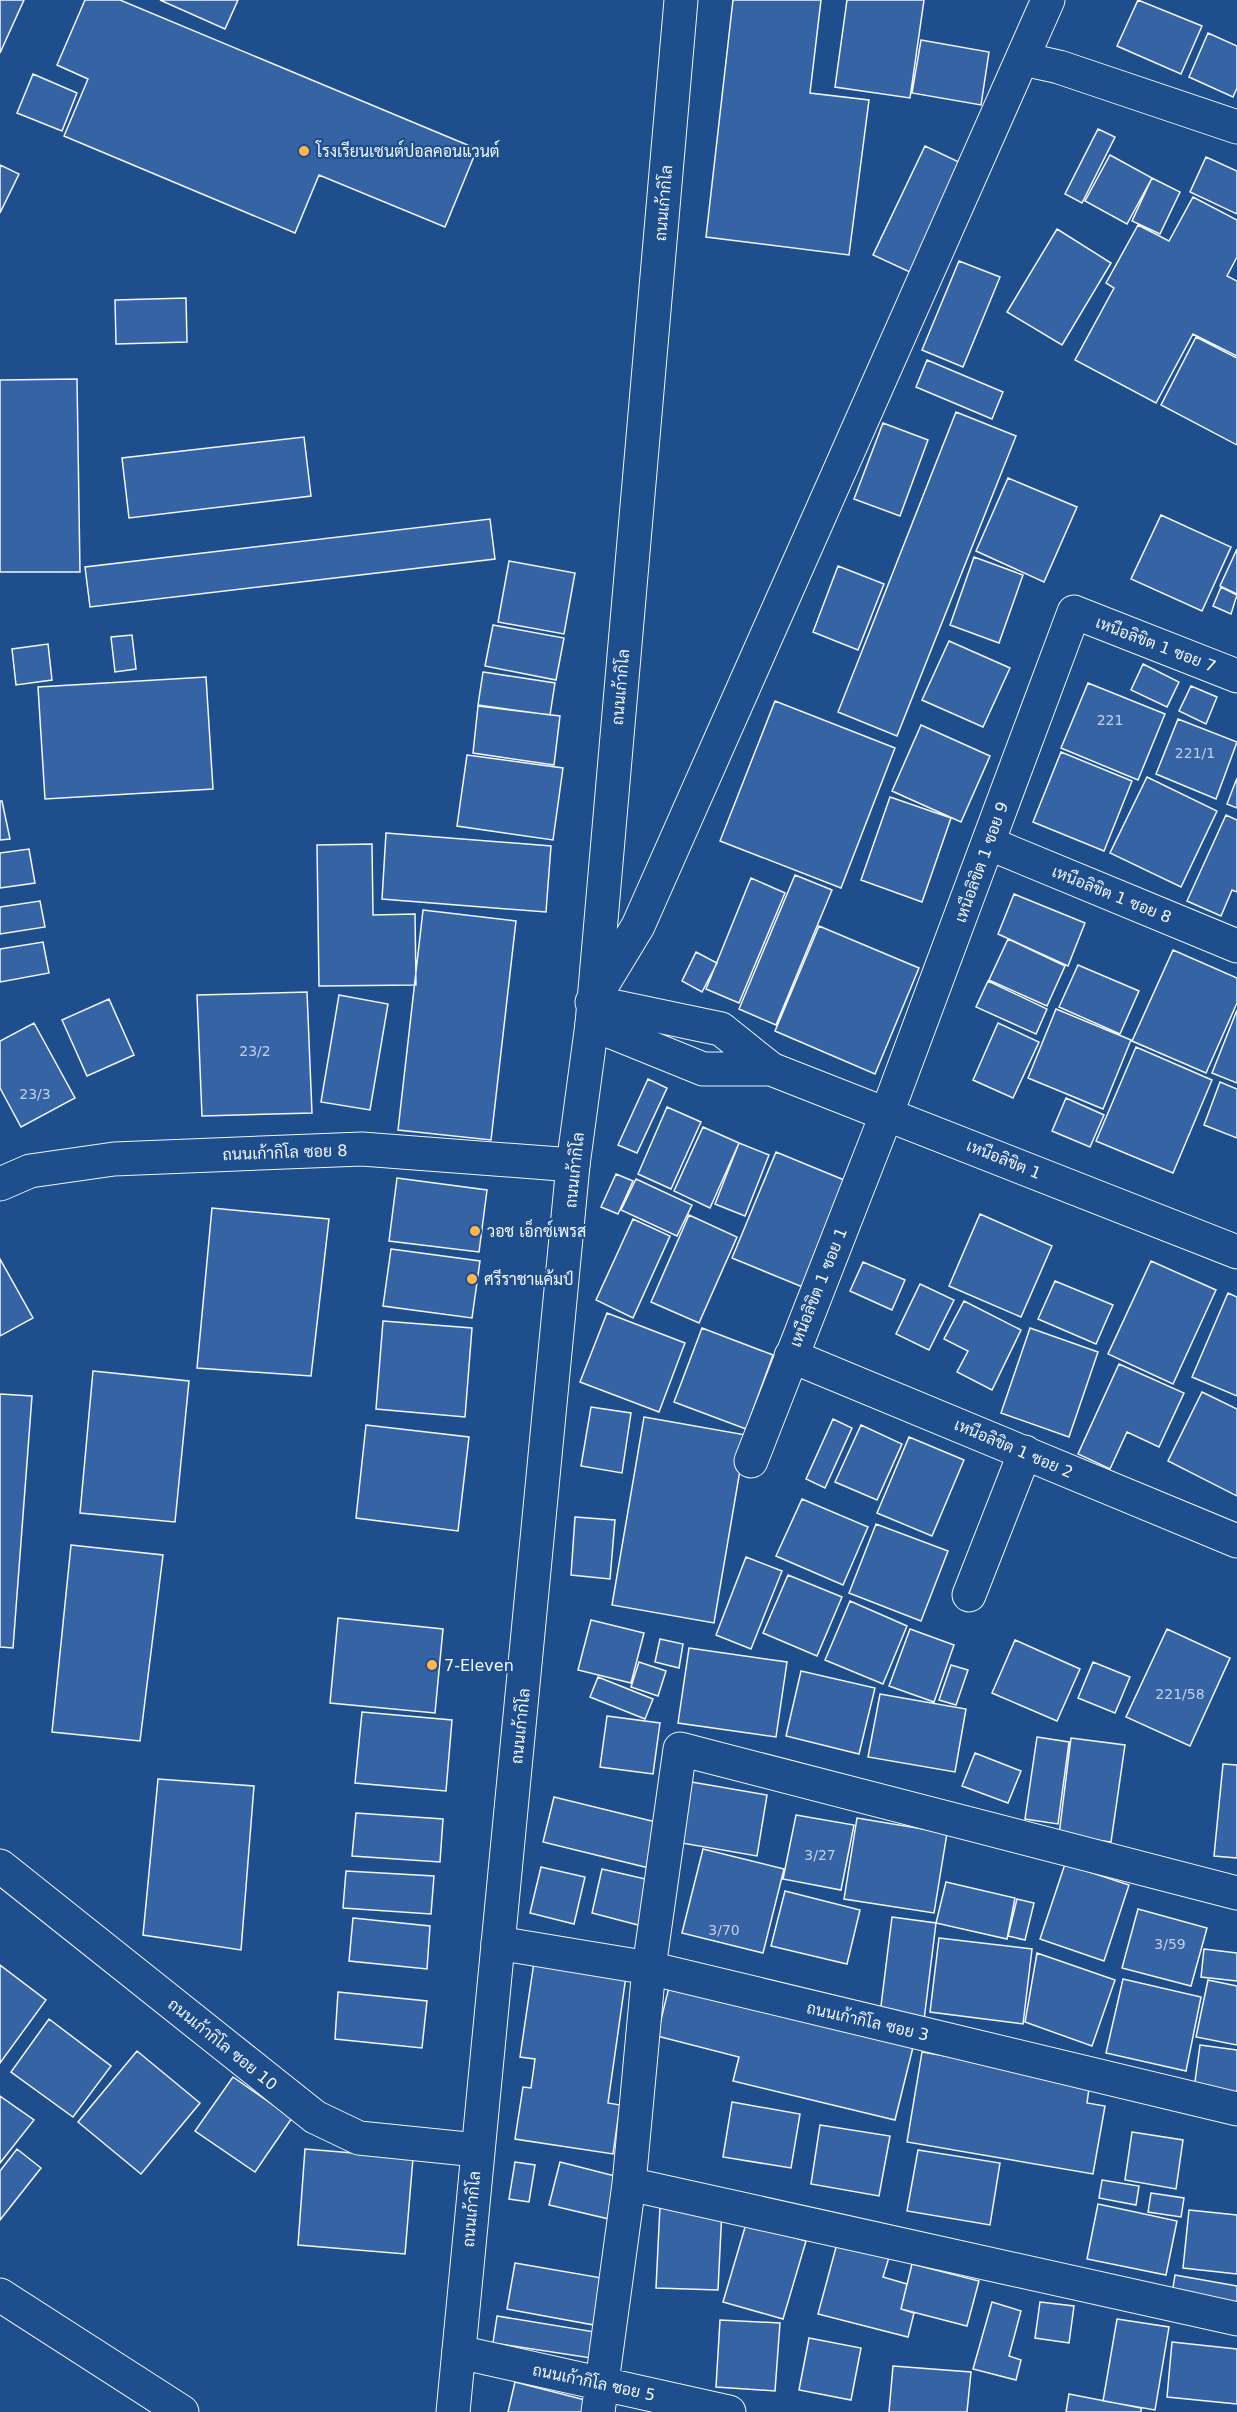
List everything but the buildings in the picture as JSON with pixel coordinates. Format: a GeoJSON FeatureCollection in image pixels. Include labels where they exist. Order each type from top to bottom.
{"type":"FeatureCollection","features":[{"type":"Feature","properties":{"kind":"street","name":"ถนนเก้ากิโล"},"geometry":{"type":"LineString","coordinates":[[453,2412],[573,1165],[592,1013],[681,0]]}},
{"type":"Feature","properties":{"kind":"street"},"geometry":{"type":"LineString","coordinates":[[592,1013],[638,926],[1048,0]]}},
{"type":"Feature","properties":{"kind":"street"},"geometry":{"type":"LineString","coordinates":[[1023,59],[1059,67],[1237,127]]}},
{"type":"Feature","properties":{"kind":"street","name":"เหนือลิขิต 1 ซอย 7"},"geometry":{"type":"LineString","coordinates":[[1074,612],[1237,676]]}},
{"type":"Feature","properties":{"kind":"street","name":"เหนือลิขิต 1 ซอย 9"},"geometry":{"type":"LineString","coordinates":[[887,1113],[1074,612]]}},
{"type":"Feature","properties":{"kind":"street","name":"เหนือลิขิต 1 ซอย 8"},"geometry":{"type":"LineString","coordinates":[[988,843],[1237,946]]}},
{"type":"Feature","properties":{"kind":"street","name":"เหนือลิขิต 1"},"geometry":{"type":"LineString","coordinates":[[592,1013],[721,1029],[771,1069],[1237,1252]]}},
{"type":"Feature","properties":{"kind":"street","name":"เหนือลิขิต 1 ซอย 1"},"geometry":{"type":"LineString","coordinates":[[751,1461],[887,1113]]}},
{"type":"Feature","properties":{"kind":"street","name":"ถนนเก้ากิโล ซอย 8"},"geometry":{"type":"LineString","coordinates":[[0,1184],[30,1171],[114,1159],[362,1149],[573,1165]]}},
{"type":"Feature","properties":{"kind":"street","name":"เหนือลิขิต 1 ซอย 2"},"geometry":{"type":"LineString","coordinates":[[791,1356],[1237,1540]]}},
{"type":"Feature","properties":{"kind":"street"},"geometry":{"type":"LineString","coordinates":[[969,1594],[1025,1452]]}},
{"type":"Feature","properties":{"kind":"street"},"geometry":{"type":"LineString","coordinates":[[601,2398],[629,2184],[649,1968],[680,1749],[1237,1893]]}},
{"type":"Feature","properties":{"kind":"street","name":"ถนนเก้ากิโล ซอย 10"},"geometry":{"type":"LineString","coordinates":[[0,1866],[315,2117],[359,2138],[477,2150]]}},
{"type":"Feature","properties":{"kind":"street","name":"ถนนเก้ากิโล ซอย 3"},"geometry":{"type":"LineString","coordinates":[[498,1943],[649,1968],[1237,2109]]}},
{"type":"Feature","properties":{"kind":"street"},"geometry":{"type":"LineString","coordinates":[[629,2184],[1237,2319]]}},
{"type":"Feature","properties":{"kind":"street"},"geometry":{"type":"LineString","coordinates":[[0,2295],[182,2412]]}},
{"type":"Feature","properties":{"kind":"street","name":"ถนนเก้ากิโล ซอย 5"},"geometry":{"type":"LineString","coordinates":[[459,2352],[601,2398],[729,2412]]}},
{"type":"Feature","properties":{"kind":"place","name":"โรงเรียนเซนต์ปอลคอนแวนต์"},"geometry":{"type":"Point","coordinates":[304,151]}},
{"type":"Feature","properties":{"kind":"place","name":"วอช เอ็กซ์เพรส"},"geometry":{"type":"Point","coordinates":[475,1231]}},
{"type":"Feature","properties":{"kind":"place","name":"ศรีราชาแค้มป์"},"geometry":{"type":"Point","coordinates":[472,1279]}},
{"type":"Feature","properties":{"kind":"place","name":"7-Eleven"},"geometry":{"type":"Point","coordinates":[432,1665]}}]}
